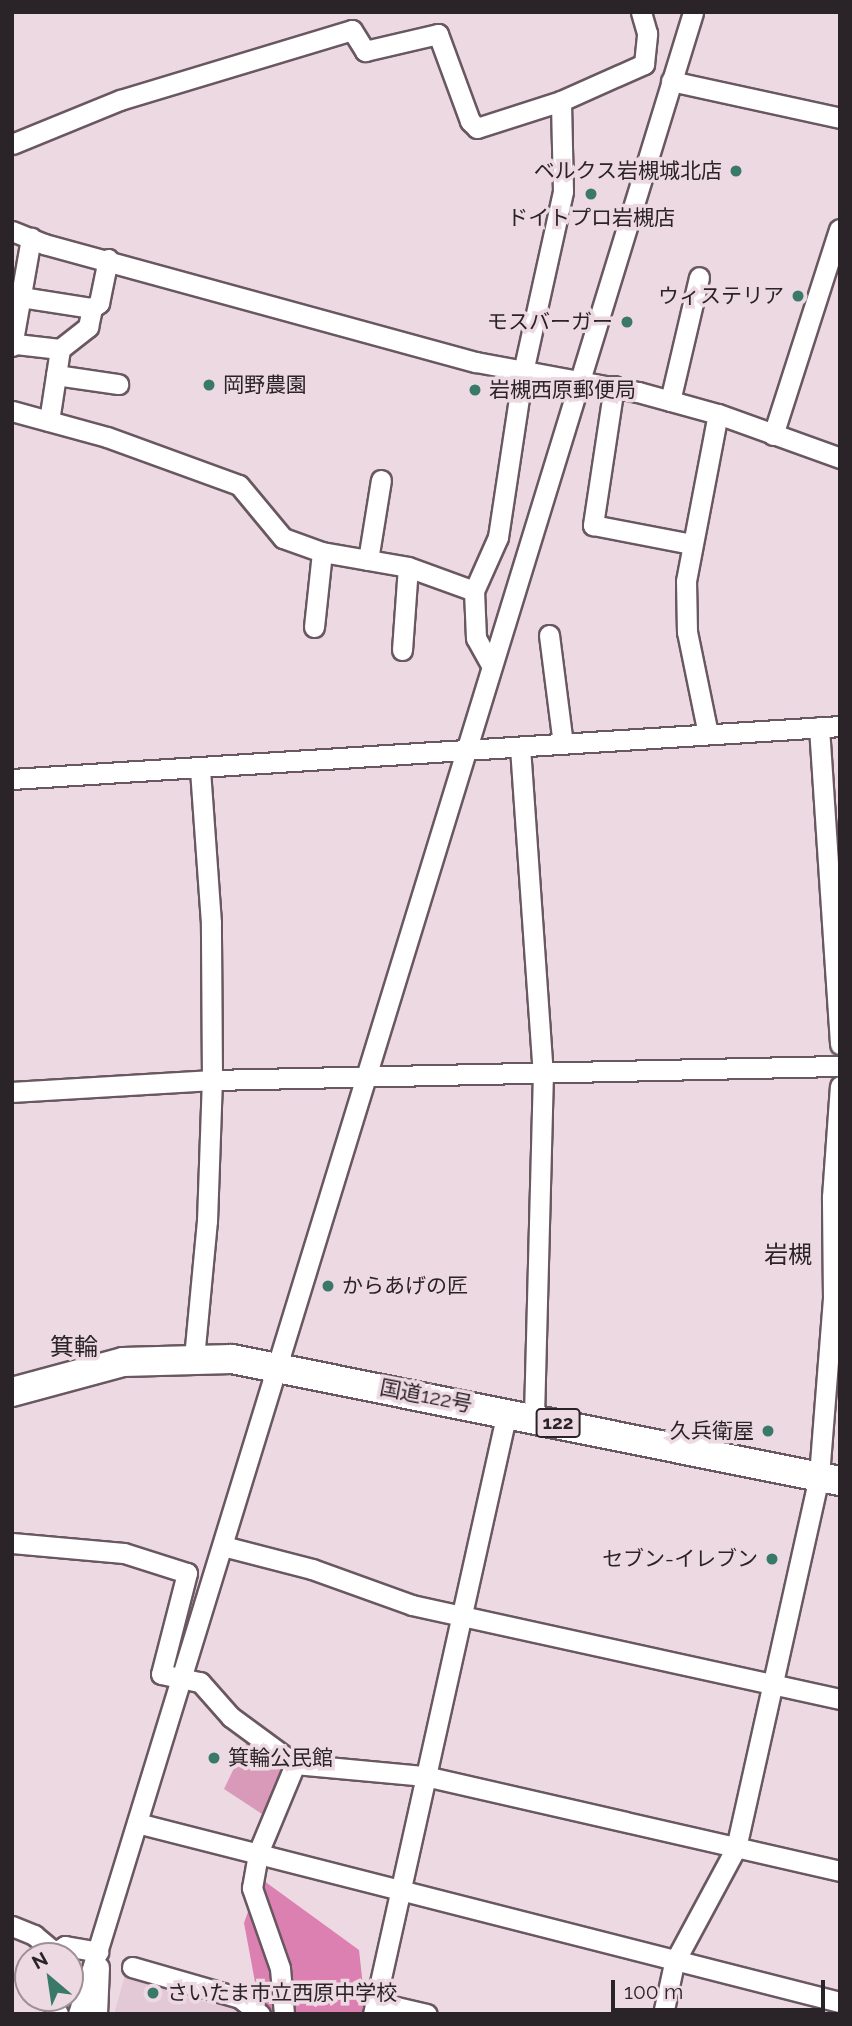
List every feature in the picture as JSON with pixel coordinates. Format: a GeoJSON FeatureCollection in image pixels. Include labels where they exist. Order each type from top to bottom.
{"type":"FeatureCollection","features":[{"type":"Feature","properties":{"kind":"highway","name":"国道122号"},"geometry":{"type":"LineString","coordinates":[[12,1392],[123,1362],[194,1358],[276,1367],[829,1479]]}},
{"type":"Feature","properties":{"kind":"street"},"geometry":{"type":"LineString","coordinates":[[641,12],[647,33],[645,64]]}},
{"type":"Feature","properties":{"kind":"street"},"geometry":{"type":"LineString","coordinates":[[78,2014],[693,12]]}},
{"type":"Feature","properties":{"kind":"street"},"geometry":{"type":"LineString","coordinates":[[12,144],[120,100],[352,30],[365,51],[438,34],[470,121],[477,128],[561,101],[645,64],[673,75],[840,118]]}},
{"type":"Feature","properties":{"kind":"street"},"geometry":{"type":"LineString","coordinates":[[491,665],[476,638],[474,590],[498,537],[523,372],[562,191],[561,101]]}},
{"type":"Feature","properties":{"kind":"street"},"geometry":{"type":"LineString","coordinates":[[12,231],[523,372],[614,386],[718,414],[840,458]]}},
{"type":"Feature","properties":{"kind":"street"},"geometry":{"type":"LineString","coordinates":[[773,435],[838,237]]}},
{"type":"Feature","properties":{"kind":"street"},"geometry":{"type":"LineString","coordinates":[[31,238],[19,288],[14,345],[60,349]]}},
{"type":"Feature","properties":{"kind":"street"},"geometry":{"type":"LineString","coordinates":[[49,421],[60,349],[88,327],[92,308],[99,303],[108,259]]}},
{"type":"Feature","properties":{"kind":"street"},"geometry":{"type":"LineString","coordinates":[[670,401],[699,277]]}},
{"type":"Feature","properties":{"kind":"street"},"geometry":{"type":"LineString","coordinates":[[19,288],[92,308]]}},
{"type":"Feature","properties":{"kind":"street"},"geometry":{"type":"LineString","coordinates":[[56,375],[118,384]]}},
{"type":"Feature","properties":{"kind":"street"},"geometry":{"type":"LineString","coordinates":[[614,386],[593,525],[692,544]]}},
{"type":"Feature","properties":{"kind":"street"},"geometry":{"type":"LineString","coordinates":[[12,411],[239,485],[283,538],[322,552],[408,567],[474,590]]}},
{"type":"Feature","properties":{"kind":"street"},"geometry":{"type":"LineString","coordinates":[[708,734],[687,632],[685,581],[718,414]]}},
{"type":"Feature","properties":{"kind":"street"},"geometry":{"type":"LineString","coordinates":[[368,560],[381,480]]}},
{"type":"Feature","properties":{"kind":"street"},"geometry":{"type":"LineString","coordinates":[[314,627],[322,552]]}},
{"type":"Feature","properties":{"kind":"street"},"geometry":{"type":"LineString","coordinates":[[402,650],[408,567]]}},
{"type":"Feature","properties":{"kind":"street"},"geometry":{"type":"LineString","coordinates":[[549,635],[563,744]]}},
{"type":"Feature","properties":{"kind":"street"},"geometry":{"type":"LineString","coordinates":[[12,779],[840,726]]}},
{"type":"Feature","properties":{"kind":"street"},"geometry":{"type":"LineString","coordinates":[[819,727],[840,1044]]}},
{"type":"Feature","properties":{"kind":"street"},"geometry":{"type":"LineString","coordinates":[[426,2014],[374,2008],[460,1614],[520,1415],[543,1072],[520,747]]}},
{"type":"Feature","properties":{"kind":"street"},"geometry":{"type":"LineString","coordinates":[[194,1358],[207,1222],[212,1080],[211,923],[200,768]]}},
{"type":"Feature","properties":{"kind":"street"},"geometry":{"type":"LineString","coordinates":[[12,1093],[212,1080],[840,1066]]}},
{"type":"Feature","properties":{"kind":"street"},"geometry":{"type":"LineString","coordinates":[[663,2014],[674,1963],[736,1847],[773,1684],[829,1479],[832,1197],[840,1086]]}},
{"type":"Feature","properties":{"kind":"street"},"geometry":{"type":"LineString","coordinates":[[12,1543],[37,1542],[124,1553],[187,1573],[161,1674],[200,1682],[231,1717],[295,1764],[425,1776],[840,1871]]}},
{"type":"Feature","properties":{"kind":"street"},"geometry":{"type":"LineString","coordinates":[[223,1546],[312,1569],[412,1605],[840,1699]]}},
{"type":"Feature","properties":{"kind":"street"},"geometry":{"type":"LineString","coordinates":[[284,2014],[280,1968],[252,1888],[258,1853],[295,1764]]}},
{"type":"Feature","properties":{"kind":"street"},"geometry":{"type":"LineString","coordinates":[[137,1823],[674,1963],[840,2003]]}},
{"type":"Feature","properties":{"kind":"street"},"geometry":{"type":"LineString","coordinates":[[12,1926],[34,1935],[41,1942]]}},
{"type":"Feature","properties":{"kind":"street"},"geometry":{"type":"LineString","coordinates":[[84,1949],[98,1952]]}},
{"type":"Feature","properties":{"kind":"street"},"geometry":{"type":"LineString","coordinates":[[97,2014],[98,1952]]}},
{"type":"Feature","properties":{"kind":"street"},"geometry":{"type":"LineString","coordinates":[[132,1967],[240,1998],[260,2014]]}},
{"type":"Feature","properties":{"kind":"shaded area"},"geometry":{"type":"Polygon","coordinates":[[[247,1741],[284,1771],[265,1816],[224,1789],[247,1741]]]}},
{"type":"Feature","properties":{"kind":"shaded area"},"geometry":{"type":"Polygon","coordinates":[[[260,1878],[359,1950],[366,2014],[261,2014],[244,1923],[260,1878]]]}},
{"type":"Feature","properties":{"kind":"shaded area","name":"さいたま市立西原中学校"},"geometry":{"type":"Polygon","coordinates":[[[126,1972],[248,2013],[248,2014],[114,2014],[126,1972]]]}},
{"type":"Feature","properties":{"kind":"place","name":"ベルクス岩槻城北店"},"geometry":{"type":"Point","coordinates":[736,171]}},
{"type":"Feature","properties":{"kind":"place","name":"ドイトプロ岩槻店"},"geometry":{"type":"Point","coordinates":[591,194]}},
{"type":"Feature","properties":{"kind":"place","name":"ウィステリア"},"geometry":{"type":"Point","coordinates":[798,296]}},
{"type":"Feature","properties":{"kind":"place","name":"モスバーガー"},"geometry":{"type":"Point","coordinates":[627,322]}},
{"type":"Feature","properties":{"kind":"place","name":"岡野農園"},"geometry":{"type":"Point","coordinates":[209,385]}},
{"type":"Feature","properties":{"kind":"place","name":"岩槻西原郵便局"},"geometry":{"type":"Point","coordinates":[475,390]}},
{"type":"Feature","properties":{"kind":"place","name":"からあげの匠"},"geometry":{"type":"Point","coordinates":[328,1286]}},
{"type":"Feature","properties":{"kind":"place","name":"久兵衛屋"},"geometry":{"type":"Point","coordinates":[768,1431]}},
{"type":"Feature","properties":{"kind":"place","name":"セブン-イレブン"},"geometry":{"type":"Point","coordinates":[772,1559]}},
{"type":"Feature","properties":{"kind":"place","name":"箕輪公民館"},"geometry":{"type":"Point","coordinates":[214,1758]}},
{"type":"Feature","properties":{"kind":"place","name":"さいたま市立西原中学校"},"geometry":{"type":"Point","coordinates":[153,1993]}},
{"type":"Feature","properties":{"kind":"district","name":"岩槻"},"geometry":{"type":"Point","coordinates":[788,1255]}},
{"type":"Feature","properties":{"kind":"district","name":"箕輪"},"geometry":{"type":"Point","coordinates":[74,1347]}}]}
